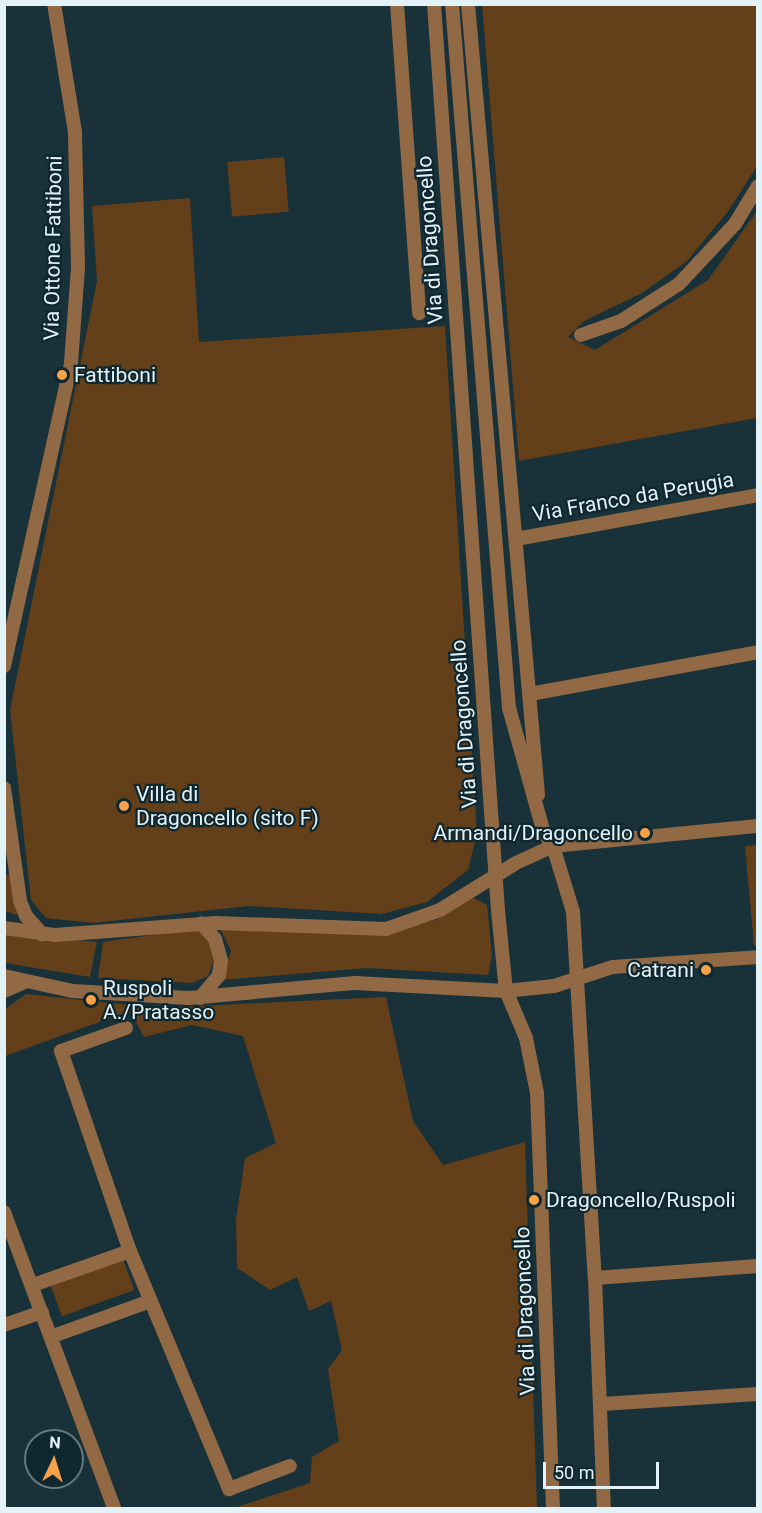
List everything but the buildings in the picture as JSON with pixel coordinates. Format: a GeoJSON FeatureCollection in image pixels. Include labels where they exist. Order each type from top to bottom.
{"type":"FeatureCollection","features":[{"type":"Feature","properties":{"kind":"street","name":"Via Ottone Fattiboni"},"geometry":{"type":"LineString","coordinates":[[4,666],[71,363],[78,267],[75,132],[54,4]]}},
{"type":"Feature","properties":{"kind":"street","name":"Via di Dragoncello"},"geometry":{"type":"LineString","coordinates":[[397,4],[419,314]]}},
{"type":"Feature","properties":{"kind":"street","name":"Via di Dragoncello"},"geometry":{"type":"LineString","coordinates":[[434,4],[495,877],[506,991],[526,1038],[537,1093],[553,1509]]}},
{"type":"Feature","properties":{"kind":"street","name":"Via di Dragoncello"},"geometry":{"type":"LineString","coordinates":[[452,4],[509,708],[539,806]]}},
{"type":"Feature","properties":{"kind":"street","name":"Via di Dragoncello"},"geometry":{"type":"LineString","coordinates":[[468,4],[539,806],[544,833],[553,846],[573,912],[602,1404],[604,1509]]}},
{"type":"Feature","properties":{"kind":"street"},"geometry":{"type":"LineString","coordinates":[[581,335],[621,321],[679,284],[735,224],[758,186]]}},
{"type":"Feature","properties":{"kind":"street","name":"Via Franco da Perugia"},"geometry":{"type":"LineString","coordinates":[[516,539],[758,495]]}},
{"type":"Feature","properties":{"kind":"street"},"geometry":{"type":"LineString","coordinates":[[530,694],[758,652]]}},
{"type":"Feature","properties":{"kind":"street"},"geometry":{"type":"LineString","coordinates":[[4,788],[11,850],[23,912],[43,935]]}},
{"type":"Feature","properties":{"kind":"street"},"geometry":{"type":"LineString","coordinates":[[4,928],[43,935],[201,923],[362,931],[393,928],[440,910],[553,846],[758,826]]}},
{"type":"Feature","properties":{"kind":"street"},"geometry":{"type":"LineString","coordinates":[[4,867],[11,850]]}},
{"type":"Feature","properties":{"kind":"street"},"geometry":{"type":"LineString","coordinates":[[201,923],[215,939],[221,960],[219,975],[201,998]]}},
{"type":"Feature","properties":{"kind":"street"},"geometry":{"type":"LineString","coordinates":[[4,976],[24,982],[112,995],[201,998],[355,983],[506,991],[537,989],[621,966],[758,957]]}},
{"type":"Feature","properties":{"kind":"street"},"geometry":{"type":"LineString","coordinates":[[4,991],[24,982]]}},
{"type":"Feature","properties":{"kind":"street"},"geometry":{"type":"LineString","coordinates":[[126,1028],[61,1051],[130,1251],[229,1489],[290,1466]]}},
{"type":"Feature","properties":{"kind":"street"},"geometry":{"type":"LineString","coordinates":[[4,1212],[52,1336],[114,1509]]}},
{"type":"Feature","properties":{"kind":"street"},"geometry":{"type":"LineString","coordinates":[[33,1285],[130,1251]]}},
{"type":"Feature","properties":{"kind":"street"},"geometry":{"type":"LineString","coordinates":[[595,1278],[758,1266]]}},
{"type":"Feature","properties":{"kind":"street"},"geometry":{"type":"LineString","coordinates":[[52,1336],[152,1301]]}},
{"type":"Feature","properties":{"kind":"street"},"geometry":{"type":"LineString","coordinates":[[4,1325],[42,1312]]}},
{"type":"Feature","properties":{"kind":"street"},"geometry":{"type":"LineString","coordinates":[[602,1404],[758,1394]]}},
{"type":"Feature","properties":{"kind":"shaded area"},"geometry":{"type":"Polygon","coordinates":[[[482,5],[757,5],[757,166],[729,210],[687,261],[642,293],[584,321],[568,337],[595,350],[708,280],[757,211],[757,418],[519,461],[482,5]]]}},
{"type":"Feature","properties":{"kind":"shaded area"},"geometry":{"type":"Polygon","coordinates":[[[284,157],[289,212],[232,217],[227,162],[284,157]]]}},
{"type":"Feature","properties":{"kind":"shaded area"},"geometry":{"type":"Polygon","coordinates":[[[190,198],[199,342],[445,326],[477,834],[468,870],[427,902],[382,914],[249,906],[93,923],[46,918],[31,900],[10,710],[97,281],[92,206],[190,198]]]}},
{"type":"Feature","properties":{"kind":"shaded area"},"geometry":{"type":"Polygon","coordinates":[[[757,845],[758,946],[754,946],[745,846],[757,845]]]}},
{"type":"Feature","properties":{"kind":"shaded area"},"geometry":{"type":"Polygon","coordinates":[[[9,874],[19,913],[16,915],[5,911],[5,876],[9,874]]]}},
{"type":"Feature","properties":{"kind":"shaded area"},"geometry":{"type":"Polygon","coordinates":[[[472,897],[487,905],[492,956],[488,975],[367,968],[221,980],[231,951],[219,926],[400,929],[438,919],[472,897]]]}},
{"type":"Feature","properties":{"kind":"shaded area"},"geometry":{"type":"Polygon","coordinates":[[[194,929],[210,937],[215,957],[208,976],[192,983],[98,978],[103,942],[194,929]]]}},
{"type":"Feature","properties":{"kind":"shaded area"},"geometry":{"type":"Polygon","coordinates":[[[4,932],[97,942],[90,977],[5,963],[4,932]]]}},
{"type":"Feature","properties":{"kind":"shaded area"},"geometry":{"type":"Polygon","coordinates":[[[26,994],[157,1008],[386,997],[413,1121],[443,1165],[525,1142],[537,1508],[234,1508],[310,1483],[312,1457],[339,1441],[328,1369],[342,1350],[331,1301],[309,1311],[297,1277],[270,1290],[237,1268],[236,1219],[245,1158],[276,1143],[243,1036],[192,1025],[144,1037],[130,1011],[5,1056],[5,1009],[26,994]]]}},
{"type":"Feature","properties":{"kind":"shaded area"},"geometry":{"type":"Polygon","coordinates":[[[123,1259],[134,1290],[62,1316],[51,1285],[123,1259]]]}},
{"type":"Feature","properties":{"kind":"place","name":"Fattiboni"},"geometry":{"type":"Point","coordinates":[62,375]}},
{"type":"Feature","properties":{"kind":"place","name":"Villa di Dragoncello (sito F)"},"geometry":{"type":"Point","coordinates":[124,806]}},
{"type":"Feature","properties":{"kind":"place","name":"Armandi/Dragoncello"},"geometry":{"type":"Point","coordinates":[645,833]}},
{"type":"Feature","properties":{"kind":"place","name":"Catrani"},"geometry":{"type":"Point","coordinates":[706,970]}},
{"type":"Feature","properties":{"kind":"place","name":"Ruspoli A./Pratasso"},"geometry":{"type":"Point","coordinates":[91,1000]}},
{"type":"Feature","properties":{"kind":"place","name":"Dragoncello/Ruspoli"},"geometry":{"type":"Point","coordinates":[534,1200]}}]}
